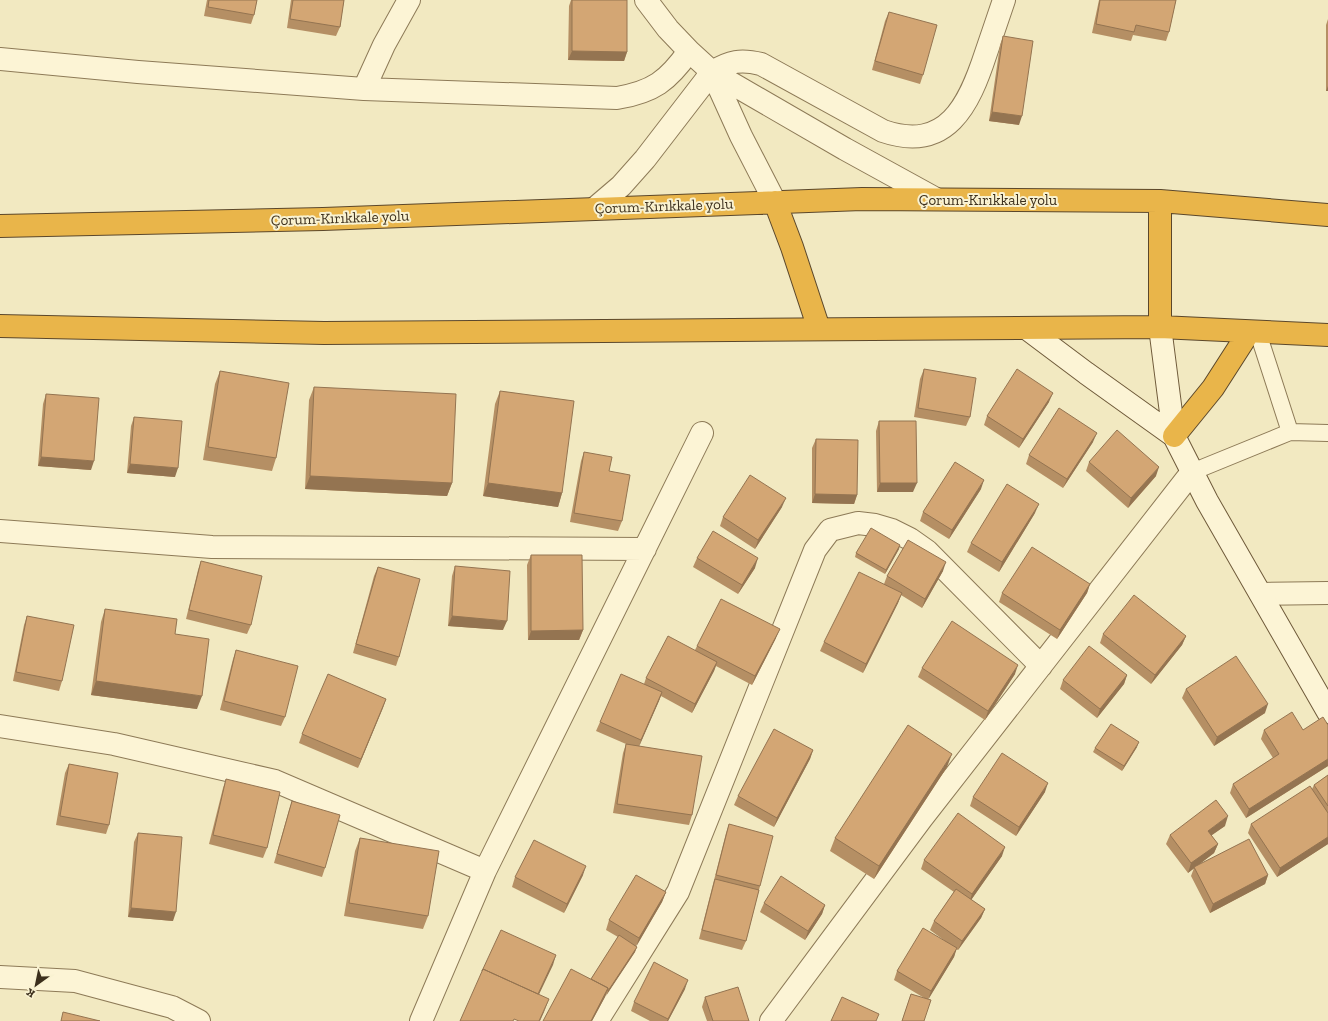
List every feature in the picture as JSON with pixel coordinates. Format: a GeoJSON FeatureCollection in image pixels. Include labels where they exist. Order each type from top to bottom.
{"type":"FeatureCollection","features":[{"type":"Feature","properties":{"kind":"highway","name":"Çorum-Kırıkkale yolu"},"geometry":{"type":"LineString","coordinates":[[0,226],[323,219],[862,199],[1160,201],[1328,215]]}},
{"type":"Feature","properties":{"kind":"highway"},"geometry":{"type":"LineString","coordinates":[[1160,201],[1160,327]]}},
{"type":"Feature","properties":{"kind":"highway"},"geometry":{"type":"LineString","coordinates":[[776,202],[819,329]]}},
{"type":"Feature","properties":{"kind":"highway"},"geometry":{"type":"LineString","coordinates":[[0,326],[324,333],[1160,327],[1328,335]]}},
{"type":"Feature","properties":{"kind":"highway"},"geometry":{"type":"LineString","coordinates":[[1174,436],[1213,388],[1254,332]]}},
{"type":"Feature","properties":{"kind":"street"},"geometry":{"type":"LineString","coordinates":[[364,89],[384,45],[409,0]]}},
{"type":"Feature","properties":{"kind":"street"},"geometry":{"type":"LineString","coordinates":[[646,0],[668,29],[712,72],[845,149],[936,199]]}},
{"type":"Feature","properties":{"kind":"street"},"geometry":{"type":"LineString","coordinates":[[594,209],[621,186],[645,159],[712,72],[724,64],[738,61],[750,61],[761,64],[883,131],[897,136],[912,138],[927,135],[941,129],[953,120],[963,108],[977,81],[1004,0]]}},
{"type":"Feature","properties":{"kind":"street"},"geometry":{"type":"LineString","coordinates":[[0,59],[138,72],[364,89],[617,98],[644,92],[663,81],[678,67],[689,51]]}},
{"type":"Feature","properties":{"kind":"street"},"geometry":{"type":"LineString","coordinates":[[712,72],[742,136],[776,202]]}},
{"type":"Feature","properties":{"kind":"street"},"geometry":{"type":"LineString","coordinates":[[1160,327],[1174,436],[1207,501],[1328,712]]}},
{"type":"Feature","properties":{"kind":"street"},"geometry":{"type":"LineString","coordinates":[[1026,328],[1174,436]]}},
{"type":"Feature","properties":{"kind":"street"},"geometry":{"type":"LineString","coordinates":[[421,1021],[485,871],[702,433]]}},
{"type":"Feature","properties":{"kind":"street"},"geometry":{"type":"LineString","coordinates":[[771,1021],[922,818],[1192,472]]}},
{"type":"Feature","properties":{"kind":"street"},"geometry":{"type":"LineString","coordinates":[[597,1021],[678,892],[815,550],[830,530],[858,523],[875,525],[910,539],[927,551],[1041,666]]}},
{"type":"Feature","properties":{"kind":"street"},"geometry":{"type":"LineString","coordinates":[[0,531],[212,547],[645,549]]}},
{"type":"Feature","properties":{"kind":"street"},"geometry":{"type":"LineString","coordinates":[[1261,594],[1328,593]]}},
{"type":"Feature","properties":{"kind":"street"},"geometry":{"type":"LineString","coordinates":[[0,726],[114,744],[274,781],[485,871]]}},
{"type":"Feature","properties":{"kind":"street"},"geometry":{"type":"LineString","coordinates":[[0,977],[75,981],[172,1007],[199,1021]]}},
{"type":"Feature","properties":{"kind":"lane"},"geometry":{"type":"LineString","coordinates":[[1254,332],[1290,432]]}},
{"type":"Feature","properties":{"kind":"lane"},"geometry":{"type":"LineString","coordinates":[[1192,472],[1290,432],[1328,433]]}},
{"type":"Feature","properties":{"kind":"building"},"geometry":{"type":"Polygon","coordinates":[[[209,0],[257,0],[254,15],[208,7],[209,0]]]}},
{"type":"Feature","properties":{"kind":"building"},"geometry":{"type":"Polygon","coordinates":[[[293,0],[344,0],[340,27],[290,19],[293,0]]]}},
{"type":"Feature","properties":{"kind":"building"},"geometry":{"type":"Polygon","coordinates":[[[572,0],[627,0],[627,52],[572,51],[572,0]]]}},
{"type":"Feature","properties":{"kind":"building"},"geometry":{"type":"Polygon","coordinates":[[[1100,0],[1176,0],[1169,32],[1136,25],[1134,32],[1096,24],[1100,0]]]}},
{"type":"Feature","properties":{"kind":"building"},"geometry":{"type":"Polygon","coordinates":[[[889,12],[937,25],[923,75],[875,61],[889,12]]]}},
{"type":"Feature","properties":{"kind":"building"},"geometry":{"type":"Polygon","coordinates":[[[1003,36],[1033,41],[1022,116],[992,112],[1003,36]]]}},
{"type":"Feature","properties":{"kind":"building"},"geometry":{"type":"Polygon","coordinates":[[[924,369],[976,378],[970,417],[918,408],[924,369]]]}},
{"type":"Feature","properties":{"kind":"building"},"geometry":{"type":"Polygon","coordinates":[[[1017,369],[1053,393],[1023,439],[987,416],[1017,369]]]}},
{"type":"Feature","properties":{"kind":"building"},"geometry":{"type":"Polygon","coordinates":[[[220,371],[289,383],[276,458],[208,447],[220,371]]]}},
{"type":"Feature","properties":{"kind":"building"},"geometry":{"type":"Polygon","coordinates":[[[314,387],[456,394],[452,483],[310,476],[314,387]]]}},
{"type":"Feature","properties":{"kind":"building"},"geometry":{"type":"Polygon","coordinates":[[[500,391],[574,401],[562,493],[488,483],[500,391]]]}},
{"type":"Feature","properties":{"kind":"building"},"geometry":{"type":"Polygon","coordinates":[[[46,394],[99,398],[94,461],[41,457],[46,394]]]}},
{"type":"Feature","properties":{"kind":"building"},"geometry":{"type":"Polygon","coordinates":[[[1059,408],[1097,433],[1067,479],[1029,455],[1059,408]]]}},
{"type":"Feature","properties":{"kind":"building"},"geometry":{"type":"Polygon","coordinates":[[[134,417],[182,421],[178,468],[130,464],[134,417]]]}},
{"type":"Feature","properties":{"kind":"building"},"geometry":{"type":"Polygon","coordinates":[[[879,421],[916,421],[917,483],[880,483],[879,421]]]}},
{"type":"Feature","properties":{"kind":"building"},"geometry":{"type":"Polygon","coordinates":[[[1117,430],[1159,467],[1131,498],[1089,462],[1117,430]]]}},
{"type":"Feature","properties":{"kind":"building"},"geometry":{"type":"Polygon","coordinates":[[[816,439],[858,440],[857,495],[815,494],[816,439]]]}},
{"type":"Feature","properties":{"kind":"building"},"geometry":{"type":"Polygon","coordinates":[[[584,452],[612,457],[609,471],[630,475],[622,521],[574,513],[584,452]]]}},
{"type":"Feature","properties":{"kind":"building"},"geometry":{"type":"Polygon","coordinates":[[[955,462],[984,480],[952,530],[923,512],[955,462]]]}},
{"type":"Feature","properties":{"kind":"building"},"geometry":{"type":"Polygon","coordinates":[[[750,475],[786,498],[758,540],[723,517],[750,475]]]}},
{"type":"Feature","properties":{"kind":"building"},"geometry":{"type":"Polygon","coordinates":[[[1007,484],[1039,504],[1002,562],[971,543],[1007,484]]]}},
{"type":"Feature","properties":{"kind":"building"},"geometry":{"type":"Polygon","coordinates":[[[871,528],[900,545],[886,570],[856,553],[871,528]]]}},
{"type":"Feature","properties":{"kind":"building"},"geometry":{"type":"Polygon","coordinates":[[[713,531],[758,558],[742,585],[697,558],[713,531]]]}},
{"type":"Feature","properties":{"kind":"building"},"geometry":{"type":"Polygon","coordinates":[[[908,540],[946,562],[925,599],[887,576],[908,540]]]}},
{"type":"Feature","properties":{"kind":"building"},"geometry":{"type":"Polygon","coordinates":[[[1032,547],[1090,584],[1060,630],[1002,593],[1032,547]]]}},
{"type":"Feature","properties":{"kind":"building"},"geometry":{"type":"Polygon","coordinates":[[[531,555],[582,555],[583,630],[531,631],[531,555]]]}},
{"type":"Feature","properties":{"kind":"building"},"geometry":{"type":"Polygon","coordinates":[[[201,561],[262,576],[251,625],[189,610],[201,561]]]}},
{"type":"Feature","properties":{"kind":"building"},"geometry":{"type":"Polygon","coordinates":[[[455,566],[510,571],[507,621],[452,616],[455,566]]]}},
{"type":"Feature","properties":{"kind":"building"},"geometry":{"type":"Polygon","coordinates":[[[378,567],[420,579],[399,657],[356,644],[378,567]]]}},
{"type":"Feature","properties":{"kind":"building"},"geometry":{"type":"Polygon","coordinates":[[[859,572],[902,593],[866,664],[824,642],[859,572]]]}},
{"type":"Feature","properties":{"kind":"building"},"geometry":{"type":"Polygon","coordinates":[[[1134,595],[1186,636],[1155,675],[1103,634],[1134,595]]]}},
{"type":"Feature","properties":{"kind":"building"},"geometry":{"type":"Polygon","coordinates":[[[721,599],[780,629],[755,676],[697,646],[721,599]]]}},
{"type":"Feature","properties":{"kind":"building"},"geometry":{"type":"Polygon","coordinates":[[[105,609],[177,619],[175,634],[209,639],[202,696],[96,681],[105,609]]]}},
{"type":"Feature","properties":{"kind":"building"},"geometry":{"type":"Polygon","coordinates":[[[27,616],[74,625],[62,681],[16,672],[27,616]]]}},
{"type":"Feature","properties":{"kind":"building"},"geometry":{"type":"Polygon","coordinates":[[[952,621],[1018,665],[988,711],[922,668],[952,621]]]}},
{"type":"Feature","properties":{"kind":"building"},"geometry":{"type":"Polygon","coordinates":[[[668,636],[717,662],[695,704],[646,678],[668,636]]]}},
{"type":"Feature","properties":{"kind":"building"},"geometry":{"type":"Polygon","coordinates":[[[1089,646],[1127,675],[1100,709],[1063,680],[1089,646]]]}},
{"type":"Feature","properties":{"kind":"building"},"geometry":{"type":"Polygon","coordinates":[[[236,650],[298,666],[285,717],[224,701],[236,650]]]}},
{"type":"Feature","properties":{"kind":"building"},"geometry":{"type":"Polygon","coordinates":[[[1236,656],[1268,704],[1217,737],[1186,689],[1236,656]]]}},
{"type":"Feature","properties":{"kind":"building"},"geometry":{"type":"Polygon","coordinates":[[[328,674],[386,699],[361,759],[302,734],[328,674]]]}},
{"type":"Feature","properties":{"kind":"building"},"geometry":{"type":"Polygon","coordinates":[[[621,674],[662,692],[641,740],[600,722],[621,674]]]}},
{"type":"Feature","properties":{"kind":"building"},"geometry":{"type":"Polygon","coordinates":[[[1292,712],[1303,730],[1323,717],[1328,725],[1328,759],[1249,809],[1233,784],[1279,754],[1264,730],[1292,712]]]}},
{"type":"Feature","properties":{"kind":"building"},"geometry":{"type":"Polygon","coordinates":[[[1111,724],[1139,742],[1124,766],[1095,748],[1111,724]]]}},
{"type":"Feature","properties":{"kind":"building"},"geometry":{"type":"Polygon","coordinates":[[[908,725],[952,754],[879,866],[835,838],[908,725]]]}},
{"type":"Feature","properties":{"kind":"building"},"geometry":{"type":"Polygon","coordinates":[[[774,729],[813,750],[777,818],[738,796],[774,729]]]}},
{"type":"Feature","properties":{"kind":"building"},"geometry":{"type":"Polygon","coordinates":[[[626,744],[702,756],[692,815],[617,804],[626,744]]]}},
{"type":"Feature","properties":{"kind":"building"},"geometry":{"type":"Polygon","coordinates":[[[1002,753],[1048,783],[1019,827],[973,797],[1002,753]]]}},
{"type":"Feature","properties":{"kind":"building"},"geometry":{"type":"Polygon","coordinates":[[[69,764],[118,773],[109,825],[60,816],[69,764]]]}},
{"type":"Feature","properties":{"kind":"building"},"geometry":{"type":"Polygon","coordinates":[[[1328,775],[1328,806],[1314,785],[1328,775]]]}},
{"type":"Feature","properties":{"kind":"building"},"geometry":{"type":"Polygon","coordinates":[[[226,779],[280,792],[267,848],[213,835],[226,779]]]}},
{"type":"Feature","properties":{"kind":"building"},"geometry":{"type":"Polygon","coordinates":[[[1310,786],[1328,813],[1328,837],[1280,868],[1251,824],[1310,786]]]}},
{"type":"Feature","properties":{"kind":"building"},"geometry":{"type":"Polygon","coordinates":[[[1216,800],[1228,816],[1208,831],[1218,844],[1191,863],[1170,835],[1216,800]]]}},
{"type":"Feature","properties":{"kind":"building"},"geometry":{"type":"Polygon","coordinates":[[[292,801],[340,815],[325,868],[277,854],[292,801]]]}},
{"type":"Feature","properties":{"kind":"building"},"geometry":{"type":"Polygon","coordinates":[[[958,813],[1005,847],[972,894],[924,860],[958,813]]]}},
{"type":"Feature","properties":{"kind":"building"},"geometry":{"type":"Polygon","coordinates":[[[729,824],[773,836],[760,886],[716,875],[729,824]]]}},
{"type":"Feature","properties":{"kind":"building"},"geometry":{"type":"Polygon","coordinates":[[[138,833],[182,837],[176,912],[131,908],[138,833]]]}},
{"type":"Feature","properties":{"kind":"building"},"geometry":{"type":"Polygon","coordinates":[[[360,838],[439,851],[428,916],[349,903],[360,838]]]}},
{"type":"Feature","properties":{"kind":"building"},"geometry":{"type":"Polygon","coordinates":[[[1249,839],[1268,875],[1213,904],[1194,867],[1249,839]]]}},
{"type":"Feature","properties":{"kind":"building"},"geometry":{"type":"Polygon","coordinates":[[[534,840],[586,866],[567,904],[515,877],[534,840]]]}},
{"type":"Feature","properties":{"kind":"building"},"geometry":{"type":"Polygon","coordinates":[[[636,875],[666,892],[639,938],[609,920],[636,875]]]}},
{"type":"Feature","properties":{"kind":"building"},"geometry":{"type":"Polygon","coordinates":[[[781,876],[825,905],[808,931],[764,903],[781,876]]]}},
{"type":"Feature","properties":{"kind":"building"},"geometry":{"type":"Polygon","coordinates":[[[715,879],[759,890],[746,941],[702,930],[715,879]]]}},
{"type":"Feature","properties":{"kind":"building"},"geometry":{"type":"Polygon","coordinates":[[[956,889],[985,909],[962,941],[934,921],[956,889]]]}},
{"type":"Feature","properties":{"kind":"building"},"geometry":{"type":"Polygon","coordinates":[[[923,928],[957,948],[931,991],[897,971],[923,928]]]}},
{"type":"Feature","properties":{"kind":"building"},"geometry":{"type":"Polygon","coordinates":[[[501,930],[556,955],[538,994],[483,969],[482,971],[501,930]]]}},
{"type":"Feature","properties":{"kind":"building"},"geometry":{"type":"Polygon","coordinates":[[[619,935],[637,947],[608,991],[608,988],[591,979],[619,935]]]}},
{"type":"Feature","properties":{"kind":"building"},"geometry":{"type":"Polygon","coordinates":[[[654,962],[688,980],[668,1019],[634,1002],[654,962]]]}},
{"type":"Feature","properties":{"kind":"building"},"geometry":{"type":"Polygon","coordinates":[[[483,969],[549,999],[539,1021],[519,1021],[514,1019],[513,1021],[460,1021],[483,969]]]}},
{"type":"Feature","properties":{"kind":"building"},"geometry":{"type":"Polygon","coordinates":[[[571,969],[608,988],[591,1021],[543,1021],[571,969]]]}},
{"type":"Feature","properties":{"kind":"building"},"geometry":{"type":"Polygon","coordinates":[[[738,987],[749,1021],[713,1021],[705,997],[738,987]]]}},
{"type":"Feature","properties":{"kind":"building"},"geometry":{"type":"Polygon","coordinates":[[[911,994],[931,1000],[924,1021],[902,1021],[911,994]]]}},
{"type":"Feature","properties":{"kind":"building"},"geometry":{"type":"Polygon","coordinates":[[[842,997],[879,1014],[876,1021],[831,1021],[842,997]]]}},
{"type":"Feature","properties":{"kind":"building"},"geometry":{"type":"Polygon","coordinates":[[[63,1012],[100,1021],[61,1021],[63,1012]]]}}]}
